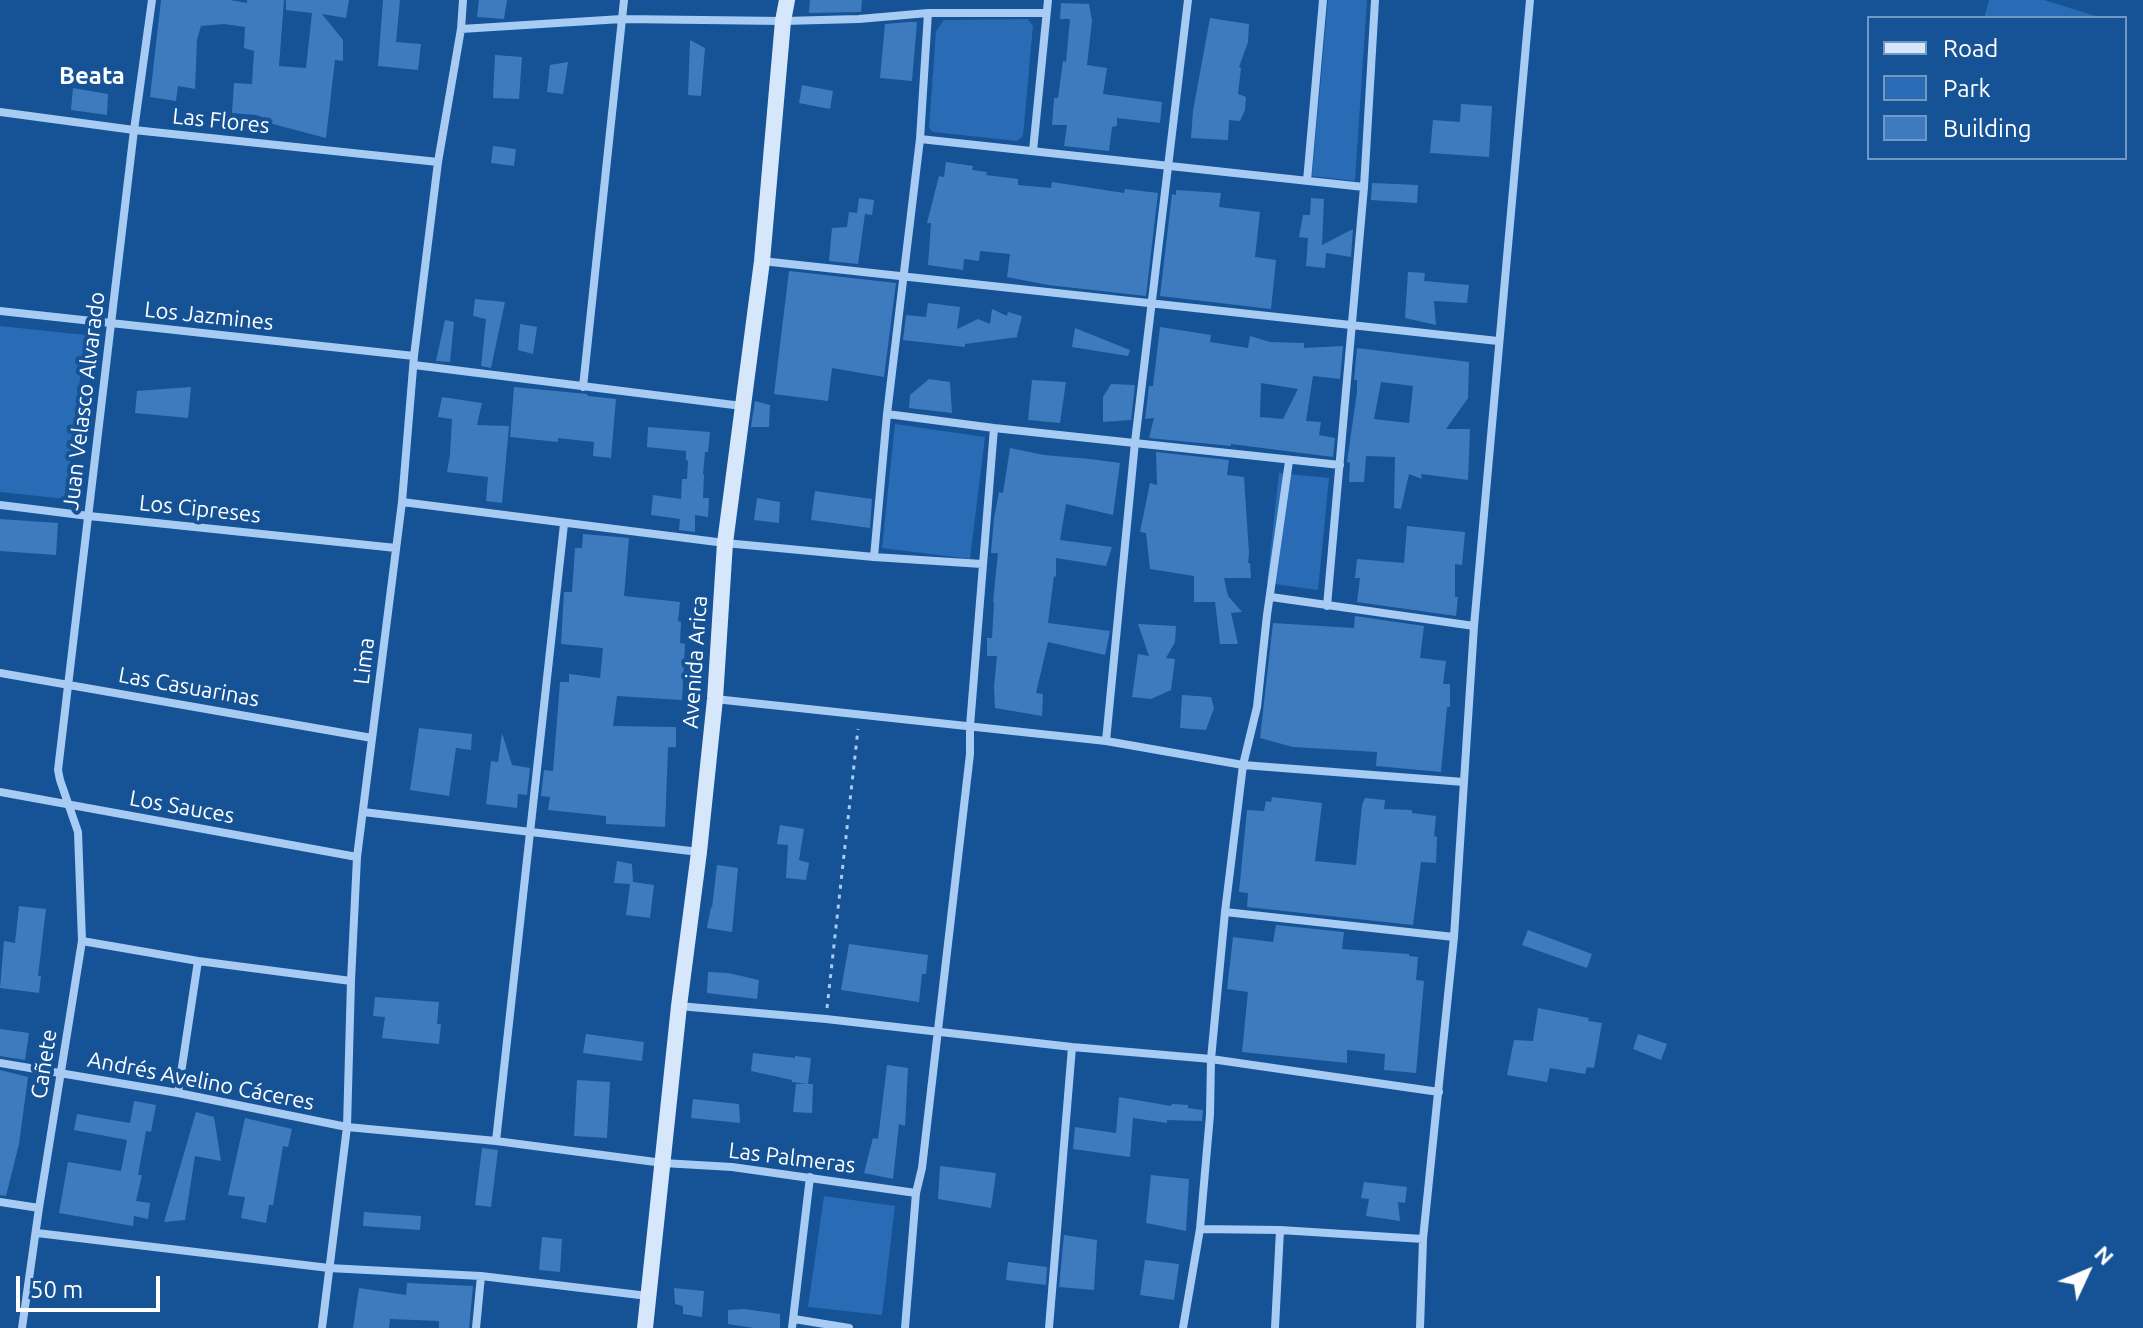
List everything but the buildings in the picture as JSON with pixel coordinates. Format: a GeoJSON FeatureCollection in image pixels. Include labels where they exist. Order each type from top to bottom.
{"type":"FeatureCollection","features":[{"type":"Feature","properties":{"kind":"street","name":"Juan Velasco Alvarado"},"geometry":{"type":"LineString","coordinates":[[70,805],[58,770],[152,0]]}},
{"type":"Feature","properties":{"kind":"street","name":"Lima"},"geometry":{"type":"LineString","coordinates":[[322,1328],[347,1127],[357,857],[402,502],[414,360],[438,162],[461,29],[463,0]]}},
{"type":"Feature","properties":{"kind":"street"},"geometry":{"type":"LineString","coordinates":[[583,387],[624,0]]}},
{"type":"Feature","properties":{"kind":"street","name":"Avenida Arica"},"geometry":{"type":"LineString","coordinates":[[645,1328],[715,699],[725,543],[762,261],[787,0]]}},
{"type":"Feature","properties":{"kind":"street"},"geometry":{"type":"LineString","coordinates":[[1033,151],[1048,0]]}},
{"type":"Feature","properties":{"kind":"street"},"geometry":{"type":"LineString","coordinates":[[1106,741],[1135,442],[1188,0]]}},
{"type":"Feature","properties":{"kind":"street"},"geometry":{"type":"LineString","coordinates":[[1307,181],[1323,0]]}},
{"type":"Feature","properties":{"kind":"street"},"geometry":{"type":"LineString","coordinates":[[1327,606],[1364,187],[1375,0]]}},
{"type":"Feature","properties":{"kind":"street"},"geometry":{"type":"LineString","coordinates":[[1420,1328],[1423,1239],[1454,937],[1474,626],[1530,0]]}},
{"type":"Feature","properties":{"kind":"street"},"geometry":{"type":"LineString","coordinates":[[461,29],[622,19],[783,21],[928,13],[1045,13]]}},
{"type":"Feature","properties":{"kind":"street"},"geometry":{"type":"LineString","coordinates":[[874,557],[887,414],[920,139],[928,13]]}},
{"type":"Feature","properties":{"kind":"street","name":"Las Flores"},"geometry":{"type":"LineString","coordinates":[[0,112],[134,130],[438,162]]}},
{"type":"Feature","properties":{"kind":"street"},"geometry":{"type":"LineString","coordinates":[[920,139],[1364,187]]}},
{"type":"Feature","properties":{"kind":"street"},"geometry":{"type":"LineString","coordinates":[[762,261],[1498,341]]}},
{"type":"Feature","properties":{"kind":"street","name":"Los Jazmines"},"geometry":{"type":"LineString","coordinates":[[0,311],[414,360],[583,387],[744,406]]}},
{"type":"Feature","properties":{"kind":"street"},"geometry":{"type":"LineString","coordinates":[[887,414],[1340,465]]}},
{"type":"Feature","properties":{"kind":"street"},"geometry":{"type":"LineString","coordinates":[[905,1328],[916,1193],[922,1168],[970,754],[994,428]]}},
{"type":"Feature","properties":{"kind":"street"},"geometry":{"type":"LineString","coordinates":[[1183,1328],[1200,1229],[1225,912],[1243,765],[1257,707],[1289,461]]}},
{"type":"Feature","properties":{"kind":"street"},"geometry":{"type":"LineString","coordinates":[[402,502],[725,543],[982,564]]}},
{"type":"Feature","properties":{"kind":"street","name":"Los Cipreses"},"geometry":{"type":"LineString","coordinates":[[0,505],[396,548]]}},
{"type":"Feature","properties":{"kind":"street"},"geometry":{"type":"LineString","coordinates":[[496,1141],[564,524]]}},
{"type":"Feature","properties":{"kind":"street"},"geometry":{"type":"LineString","coordinates":[[1271,597],[1474,626]]}},
{"type":"Feature","properties":{"kind":"street","name":"Las Casuarinas"},"geometry":{"type":"LineString","coordinates":[[0,673],[372,738]]}},
{"type":"Feature","properties":{"kind":"street"},"geometry":{"type":"LineString","coordinates":[[715,699],[1106,741],[1243,765],[1464,782]]}},
{"type":"Feature","properties":{"kind":"street","name":"Los Sauces"},"geometry":{"type":"LineString","coordinates":[[0,792],[357,857]]}},
{"type":"Feature","properties":{"kind":"street","name":"Cañete"},"geometry":{"type":"LineString","coordinates":[[22,1328],[82,941],[78,832],[70,805]]}},
{"type":"Feature","properties":{"kind":"street"},"geometry":{"type":"LineString","coordinates":[[363,812],[699,852]]}},
{"type":"Feature","properties":{"kind":"street"},"geometry":{"type":"LineString","coordinates":[[1225,912],[1454,937]]}},
{"type":"Feature","properties":{"kind":"street"},"geometry":{"type":"LineString","coordinates":[[82,941],[198,961],[351,981]]}},
{"type":"Feature","properties":{"kind":"street"},"geometry":{"type":"LineString","coordinates":[[178,1093],[198,961]]}},
{"type":"Feature","properties":{"kind":"street"},"geometry":{"type":"LineString","coordinates":[[679,1006],[1211,1059],[1439,1092]]}},
{"type":"Feature","properties":{"kind":"street"},"geometry":{"type":"LineString","coordinates":[[1049,1328],[1072,1047]]}},
{"type":"Feature","properties":{"kind":"street","name":"Andrés Avelino Cáceres"},"geometry":{"type":"LineString","coordinates":[[0,1063],[178,1093],[347,1127],[496,1141]]}},
{"type":"Feature","properties":{"kind":"street","name":"Las Palmeras"},"geometry":{"type":"LineString","coordinates":[[496,1141],[663,1163],[732,1167],[916,1193]]}},
{"type":"Feature","properties":{"kind":"street"},"geometry":{"type":"LineString","coordinates":[[810,1177],[793,1324],[849,1328]]}},
{"type":"Feature","properties":{"kind":"street"},"geometry":{"type":"LineString","coordinates":[[0,1202],[39,1208]]}},
{"type":"Feature","properties":{"kind":"street"},"geometry":{"type":"LineString","coordinates":[[1200,1229],[1280,1230],[1423,1239]]}},
{"type":"Feature","properties":{"kind":"street"},"geometry":{"type":"LineString","coordinates":[[1275,1328],[1280,1230]]}},
{"type":"Feature","properties":{"kind":"street"},"geometry":{"type":"LineString","coordinates":[[37,1233],[329,1268],[481,1276],[649,1296]]}},
{"type":"Feature","properties":{"kind":"street"},"geometry":{"type":"LineString","coordinates":[[476,1328],[481,1276]]}},
{"type":"Feature","properties":{"kind":"path"},"geometry":{"type":"LineString","coordinates":[[826,1019],[860,713]]}},
{"type":"Feature","properties":{"kind":"green space"},"geometry":{"type":"Polygon","coordinates":[[[1328,0],[1367,0],[1355,181],[1312,176],[1328,0]]]}},
{"type":"Feature","properties":{"kind":"green space"},"geometry":{"type":"Polygon","coordinates":[[[1989,0],[2044,0],[2096,16],[1985,16],[1989,0]]]}},
{"type":"Feature","properties":{"kind":"green space"},"geometry":{"type":"Polygon","coordinates":[[[1028,19],[1033,26],[1023,136],[1017,141],[933,132],[929,128],[936,31],[944,20],[1028,19]]]}},
{"type":"Feature","properties":{"kind":"green space"},"geometry":{"type":"Polygon","coordinates":[[[0,326],[85,335],[66,499],[0,492],[0,326]]]}},
{"type":"Feature","properties":{"kind":"green space"},"geometry":{"type":"Polygon","coordinates":[[[895,424],[985,437],[970,559],[882,548],[895,424]]]}},
{"type":"Feature","properties":{"kind":"green space"},"geometry":{"type":"Polygon","coordinates":[[[1279,473],[1329,478],[1318,590],[1267,583],[1279,473]]]}},
{"type":"Feature","properties":{"kind":"green space"},"geometry":{"type":"Polygon","coordinates":[[[824,1196],[895,1206],[882,1315],[808,1307],[824,1196]]]}},
{"type":"Feature","properties":{"kind":"district","name":"Beata"},"geometry":{"type":"Point","coordinates":[92,76]}}]}
